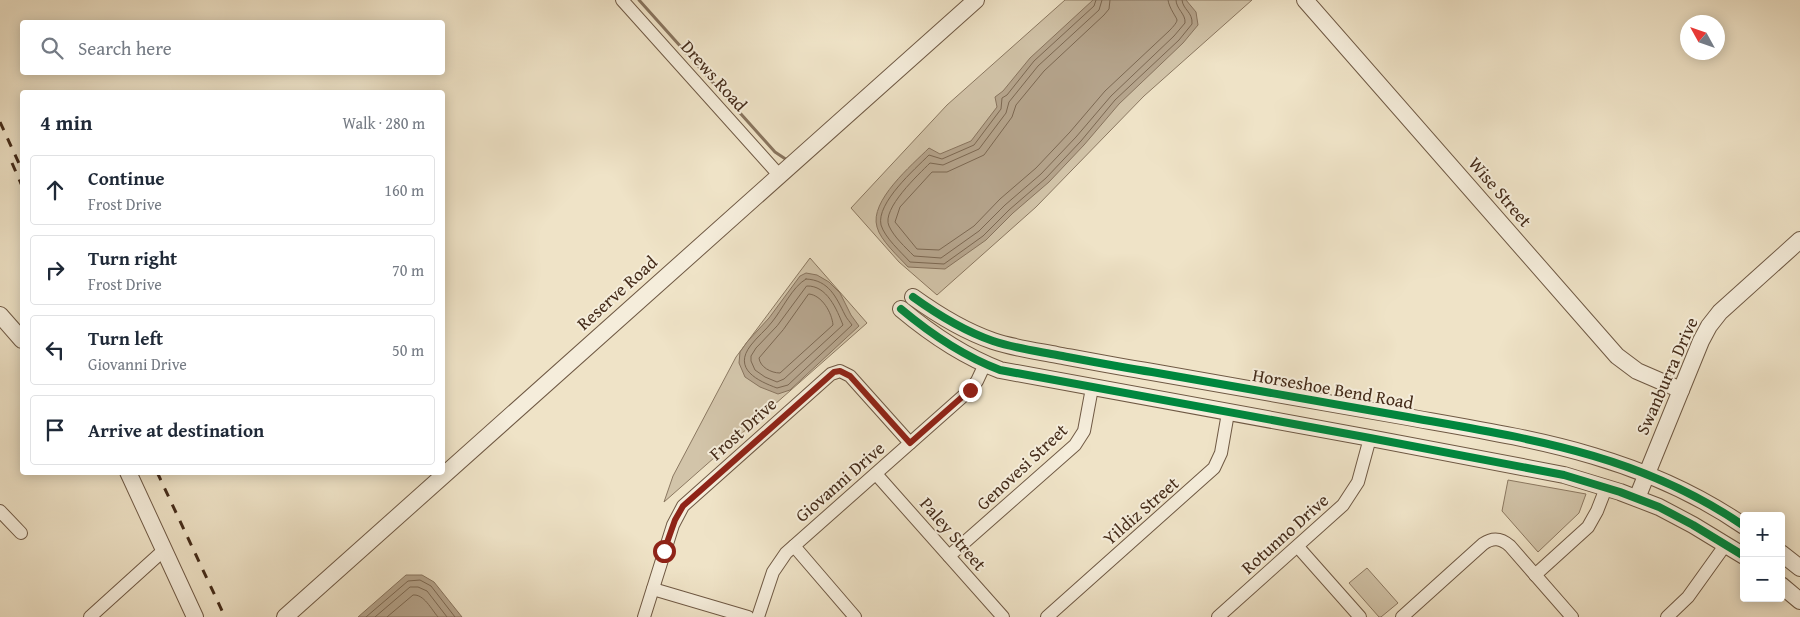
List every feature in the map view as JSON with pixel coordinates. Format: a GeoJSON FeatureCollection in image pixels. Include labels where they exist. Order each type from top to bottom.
{"type":"FeatureCollection","features":[{"type":"Feature","properties":{"kind":"street","name":"Drews Road"},"geometry":{"type":"LineString","coordinates":[[622,0],[779,175]]}},
{"type":"Feature","properties":{"kind":"street","name":"Reserve Road"},"geometry":{"type":"LineString","coordinates":[[445,474],[976,0]]}},
{"type":"Feature","properties":{"kind":"street","name":"Wise Street"},"geometry":{"type":"LineString","coordinates":[[1306,0],[1617,356],[1637,371],[1681,390]]}},
{"type":"Feature","properties":{"kind":"street","name":"Swanburra Drive"},"geometry":{"type":"LineString","coordinates":[[1637,498],[1701,341],[1714,318],[1800,240]]}},
{"type":"Feature","properties":{"kind":"street","name":"Horseshoe Bend Road"},"geometry":{"type":"LineString","coordinates":[[913,297],[946,320],[993,341],[1098,363],[1551,444],[1601,457],[1646,474],[1684,492],[1740,524]]}},
{"type":"Feature","properties":{"kind":"street"},"geometry":{"type":"LineString","coordinates":[[901,310],[941,340],[985,364],[1008,372],[1564,475],[1637,498],[1680,518],[1740,553]]}},
{"type":"Feature","properties":{"kind":"street"},"geometry":{"type":"LineString","coordinates":[[0,315],[20,338]]}},
{"type":"Feature","properties":{"kind":"street"},"geometry":{"type":"LineString","coordinates":[[985,364],[993,341]]}},
{"type":"Feature","properties":{"kind":"street"},"geometry":{"type":"LineString","coordinates":[[1092,388],[1098,363]]}},
{"type":"Feature","properties":{"kind":"street","name":"Giovanni Drive"},"geometry":{"type":"LineString","coordinates":[[758,617],[776,567],[794,546],[970,390],[977,381],[985,364]]}},
{"type":"Feature","properties":{"kind":"street","name":"Frost Drive"},"geometry":{"type":"LineString","coordinates":[[644,617],[673,525],[683,506],[834,372],[840,371],[850,376],[910,443]]}},
{"type":"Feature","properties":{"kind":"street","name":"Genovesi Street"},"geometry":{"type":"LineString","coordinates":[[949,556],[1075,445],[1084,431],[1092,388]]}},
{"type":"Feature","properties":{"kind":"street"},"geometry":{"type":"LineString","coordinates":[[1370,438],[1375,412]]}},
{"type":"Feature","properties":{"kind":"street","name":"Yildiz Street"},"geometry":{"type":"LineString","coordinates":[[1047,617],[1210,472],[1216,465],[1221,452],[1228,413]]}},
{"type":"Feature","properties":{"kind":"street","name":"Rotunno Drive"},"geometry":{"type":"LineString","coordinates":[[1218,617],[1335,514],[1347,501],[1362,474],[1370,438]]}},
{"type":"Feature","properties":{"kind":"street","name":"Paley Street"},"geometry":{"type":"LineString","coordinates":[[876,474],[1003,617]]}},
{"type":"Feature","properties":{"kind":"street"},"geometry":{"type":"LineString","coordinates":[[129,475],[195,617]]}},
{"type":"Feature","properties":{"kind":"street","name":"Reserve Road"},"geometry":{"type":"LineString","coordinates":[[285,617],[444,475]]}},
{"type":"Feature","properties":{"kind":"street"},"geometry":{"type":"LineString","coordinates":[[1535,575],[1588,527],[1606,488]]}},
{"type":"Feature","properties":{"kind":"street"},"geometry":{"type":"LineString","coordinates":[[2,518],[20,533]]}},
{"type":"Feature","properties":{"kind":"street"},"geometry":{"type":"LineString","coordinates":[[1667,617],[1688,597],[1740,527]]}},
{"type":"Feature","properties":{"kind":"street"},"geometry":{"type":"LineString","coordinates":[[1402,617],[1415,613],[1484,544],[1494,539],[1508,544],[1572,617]]}},
{"type":"Feature","properties":{"kind":"street"},"geometry":{"type":"LineString","coordinates":[[794,546],[855,617]]}},
{"type":"Feature","properties":{"kind":"street"},"geometry":{"type":"LineString","coordinates":[[1298,547],[1360,617]]}},
{"type":"Feature","properties":{"kind":"street"},"geometry":{"type":"LineString","coordinates":[[90,617],[164,550]]}},
{"type":"Feature","properties":{"kind":"street"},"geometry":{"type":"LineString","coordinates":[[1785,556],[1800,568]]}},
{"type":"Feature","properties":{"kind":"street"},"geometry":{"type":"LineString","coordinates":[[1785,588],[1800,601]]}},
{"type":"Feature","properties":{"kind":"street"},"geometry":{"type":"LineString","coordinates":[[653,589],[748,617]]}},
{"type":"Feature","properties":{"kind":"shaded area"},"geometry":{"type":"Polygon","coordinates":[[[1065,0],[1252,0],[1144,96],[1036,207],[937,295],[899,262],[851,208],[947,105],[1065,0]]]}},
{"type":"Feature","properties":{"kind":"shaded area"},"geometry":{"type":"Polygon","coordinates":[[[810,258],[867,323],[664,502],[673,476],[736,357],[810,258]]]}},
{"type":"Feature","properties":{"kind":"shaded area"},"geometry":{"type":"Polygon","coordinates":[[[1508,480],[1586,494],[1579,513],[1538,552],[1502,511],[1508,480]]]}},
{"type":"Feature","properties":{"kind":"shaded area"},"geometry":{"type":"Polygon","coordinates":[[[1367,568],[1398,603],[1381,617],[1349,583],[1367,568]]]}},
{"type":"Feature","properties":{"kind":"water"},"geometry":{"type":"Polygon","coordinates":[[[1093,0],[1186,0],[1196,12],[1198,25],[1183,43],[1119,104],[1049,182],[1013,213],[986,240],[945,269],[908,267],[886,243],[877,227],[876,217],[885,195],[929,148],[940,154],[971,141],[997,107],[995,97],[1003,91],[1030,58],[1093,0]]]}},
{"type":"Feature","properties":{"kind":"water"},"geometry":{"type":"Polygon","coordinates":[[[806,273],[817,275],[829,282],[840,293],[859,326],[790,390],[778,394],[760,387],[745,377],[739,363],[740,352],[769,318],[800,276],[806,273]]]}},
{"type":"Feature","properties":{"kind":"water"},"geometry":{"type":"Polygon","coordinates":[[[406,575],[422,575],[434,582],[462,617],[358,617],[406,575]]]}},
{"type":"Feature","properties":{"kind":"waterway"},"geometry":{"type":"LineString","coordinates":[[639,0],[775,152],[787,160]]}},
{"type":"Feature","properties":{"kind":"railway"},"geometry":{"type":"LineString","coordinates":[[0,122],[20,166]]}},
{"type":"Feature","properties":{"kind":"railway"},"geometry":{"type":"LineString","coordinates":[[12,163],[20,181]]}},
{"type":"Feature","properties":{"kind":"railway"},"geometry":{"type":"LineString","coordinates":[[158,475],[225,617]]}},
{"type":"Feature","properties":{"kind":"cycle path"},"geometry":{"type":"LineString","coordinates":[[913,297],[942,316],[972,332],[993,341],[1017,347],[1492,432],[1579,452],[1622,465],[1663,481],[1704,501],[1740,524]]}},
{"type":"Feature","properties":{"kind":"cycle path"},"geometry":{"type":"LineString","coordinates":[[901,309],[924,328],[948,344],[1000,370],[1564,475],[1620,492],[1659,507],[1740,554]]}},
{"type":"Feature","properties":{"kind":"route"},"geometry":{"type":"LineString","coordinates":[[664,551],[675,520],[683,506],[834,372],[840,371],[850,376],[910,443],[970,390]]}}]}
